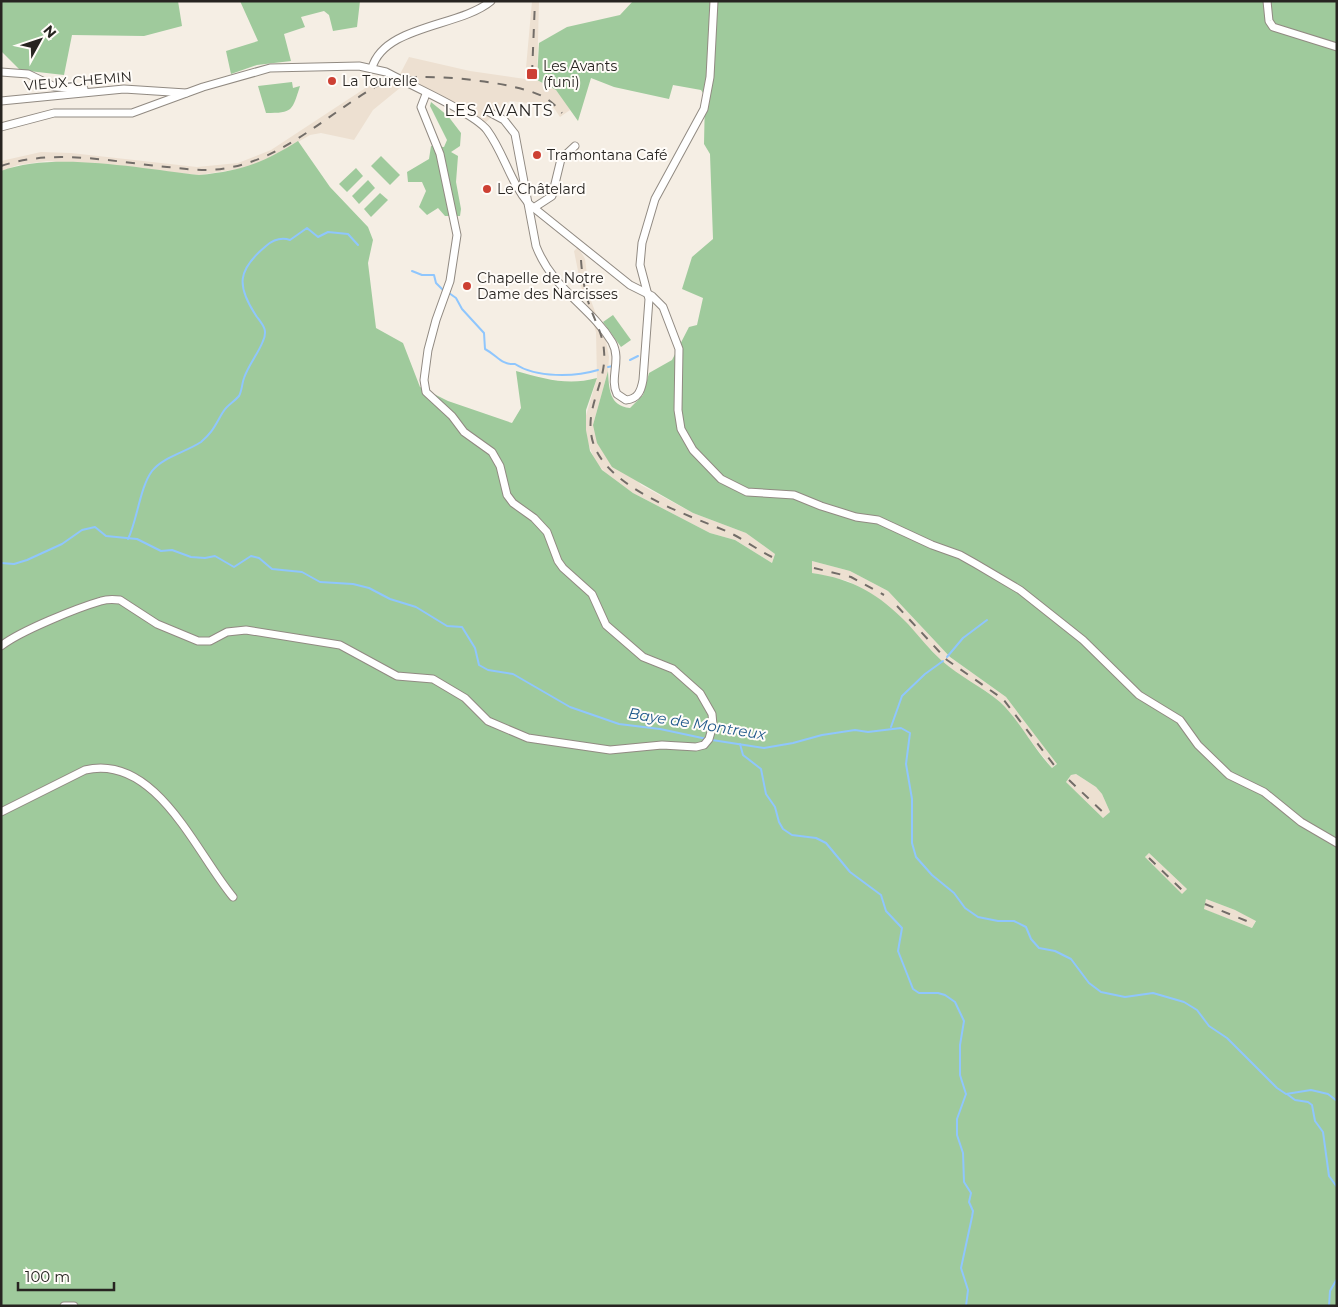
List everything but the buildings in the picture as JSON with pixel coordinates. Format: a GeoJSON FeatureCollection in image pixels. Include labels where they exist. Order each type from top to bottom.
{"type":"FeatureCollection","features":[{"type":"Feature","properties":{"kind":"street"},"geometry":{"type":"LineString","coordinates":[[372,68],[376,57],[403,37],[466,17],[491,1]]}},
{"type":"Feature","properties":{"kind":"street"},"geometry":{"type":"LineString","coordinates":[[489,112],[504,120],[515,134],[532,205],[536,246],[552,275],[612,343],[617,360],[615,390],[620,397],[626,400],[638,395],[642,384],[648,293],[640,260],[644,234],[658,193],[704,110],[710,77],[714,1]]}},
{"type":"Feature","properties":{"kind":"street"},"geometry":{"type":"LineString","coordinates":[[1267,1],[1269,21],[1273,27],[1337,47]]}},
{"type":"Feature","properties":{"kind":"street"},"geometry":{"type":"LineString","coordinates":[[1,127],[54,113],[132,113],[228,78],[270,68],[372,68],[386,72],[482,125],[491,137],[516,187],[532,205],[630,285],[648,293],[662,305],[679,349],[678,410],[683,436],[705,465],[721,479],[746,492],[794,495],[826,508],[856,517],[878,520],[932,545],[960,555],[1020,590],[1083,640],[1139,695],[1180,720],[1198,745],[1229,775],[1264,792],[1300,822],[1337,843]]}},
{"type":"Feature","properties":{"kind":"street"},"geometry":{"type":"LineString","coordinates":[[1,72],[21,72],[55,86],[93,91]]}},
{"type":"Feature","properties":{"kind":"street","name":"VIEUX-CHEMIN"},"geometry":{"type":"LineString","coordinates":[[1,101],[141,88],[186,94]]}},
{"type":"Feature","properties":{"kind":"street"},"geometry":{"type":"LineString","coordinates":[[1,646],[74,611],[101,600],[113,599],[120,600],[157,624],[198,641],[210,641],[227,632],[246,630],[340,645],[397,676],[433,679],[465,698],[488,721],[528,738],[610,750],[662,745],[696,748],[704,745],[709,739],[713,725],[709,706],[693,686],[673,669],[643,657],[606,625],[592,594],[563,568],[558,561],[548,532],[534,518],[513,503],[508,495],[500,466],[492,452],[464,432],[452,416],[430,398],[426,392],[424,380],[428,350],[436,320],[450,282],[457,235],[440,154],[421,108],[426,94]]}},
{"type":"Feature","properties":{"kind":"street"},"geometry":{"type":"LineString","coordinates":[[532,205],[552,196],[561,159],[575,146]]}},
{"type":"Feature","properties":{"kind":"street"},"geometry":{"type":"LineString","coordinates":[[1,812],[85,770],[100,767],[120,770],[140,780],[178,818],[233,897]]}},
{"type":"Feature","properties":{"kind":"street"},"geometry":{"type":"LineString","coordinates":[[64,1306],[74,1306]]}},
{"type":"Feature","properties":{"kind":"shaded area"},"geometry":{"type":"Polygon","coordinates":[[[532,1],[539,1],[537,80],[556,90],[567,104],[570,110],[560,117],[554,108],[547,105],[510,101],[486,122],[420,87],[406,83],[373,110],[354,140],[321,133],[310,135],[251,167],[199,175],[47,161],[18,165],[1,171],[1,161],[41,152],[71,153],[197,167],[238,163],[271,150],[370,85],[399,76],[409,57],[470,71],[525,79],[532,1]]]}},
{"type":"Feature","properties":{"kind":"shaded area"},"geometry":{"type":"Polygon","coordinates":[[[578,247],[585,259],[590,298],[606,341],[609,357],[608,371],[593,425],[641,485],[693,513],[746,533],[775,554],[772,563],[735,540],[710,533],[633,493],[609,477],[595,461],[587,441],[585,419],[597,378],[596,332],[581,286],[574,251],[578,247]]]}},
{"type":"Feature","properties":{"kind":"shaded area"},"geometry":{"type":"Polygon","coordinates":[[[812,561],[850,571],[888,591],[950,657],[1006,697],[1057,763],[1052,768],[1001,703],[986,691],[966,681],[942,661],[895,613],[875,596],[848,581],[812,573],[812,561]]]}},
{"type":"Feature","properties":{"kind":"shaded area"},"geometry":{"type":"Polygon","coordinates":[[[1076,774],[1096,787],[1102,794],[1110,812],[1103,818],[1066,782],[1071,775],[1076,774]]]}},
{"type":"Feature","properties":{"kind":"shaded area"},"geometry":{"type":"Polygon","coordinates":[[[1149,853],[1187,889],[1182,895],[1145,857],[1149,853]]]}},
{"type":"Feature","properties":{"kind":"shaded area"},"geometry":{"type":"Polygon","coordinates":[[[1206,899],[1256,920],[1252,928],[1203,909],[1206,899]]]}},
{"type":"Feature","properties":{"kind":"green space"},"geometry":{"type":"Polygon","coordinates":[[[1,1],[178,1],[182,26],[144,36],[72,35],[64,75],[20,70],[1,51],[1,1]]]}},
{"type":"Feature","properties":{"kind":"green space"},"geometry":{"type":"Polygon","coordinates":[[[240,1],[360,1],[357,27],[333,31],[329,15],[324,11],[301,17],[305,27],[284,34],[291,61],[257,65],[231,74],[226,51],[258,41],[240,1]]]}},
{"type":"Feature","properties":{"kind":"green space"},"geometry":{"type":"Polygon","coordinates":[[[633,1],[1337,1],[1337,1306],[1,1306],[1,171],[23,165],[47,162],[72,162],[98,163],[199,175],[251,165],[274,155],[298,141],[330,187],[368,227],[373,240],[368,263],[376,328],[403,343],[420,387],[448,401],[512,423],[521,408],[516,371],[547,379],[566,381],[597,378],[586,410],[586,430],[590,451],[602,470],[633,493],[710,533],[735,540],[772,563],[775,554],[746,533],[693,513],[612,467],[597,443],[593,425],[608,371],[610,390],[614,400],[623,407],[630,408],[643,395],[649,373],[672,360],[689,327],[697,325],[703,298],[682,289],[692,257],[713,239],[710,154],[704,144],[705,96],[701,90],[673,85],[669,99],[614,87],[591,78],[578,121],[556,90],[537,80],[539,43],[567,27],[620,15],[633,1]],[[812,561],[812,573],[853,584],[887,604],[941,660],[1000,702],[1052,768],[1057,764],[1006,697],[950,657],[888,591],[850,571],[812,561]],[[1076,774],[1071,775],[1066,782],[1103,818],[1110,812],[1102,794],[1096,787],[1076,774]],[[1149,853],[1145,857],[1182,894],[1187,889],[1149,853]],[[1206,899],[1204,909],[1252,928],[1256,921],[1235,910],[1206,899]]]}},
{"type":"Feature","properties":{"kind":"green space"},"geometry":{"type":"Polygon","coordinates":[[[292,82],[293,88],[300,86],[293,106],[287,111],[266,113],[258,86],[292,82]]]}},
{"type":"Feature","properties":{"kind":"green space"},"geometry":{"type":"Polygon","coordinates":[[[431,102],[448,116],[461,133],[460,146],[451,152],[458,156],[456,182],[461,209],[460,216],[445,216],[438,208],[427,215],[419,207],[426,191],[422,182],[408,182],[407,172],[429,159],[431,146],[444,147],[447,140],[430,106],[431,102]]]}},
{"type":"Feature","properties":{"kind":"green space"},"geometry":{"type":"Polygon","coordinates":[[[381,156],[400,175],[390,185],[371,166],[381,156]]]}},
{"type":"Feature","properties":{"kind":"green space"},"geometry":{"type":"Polygon","coordinates":[[[356,168],[363,176],[347,192],[339,184],[356,168]]]}},
{"type":"Feature","properties":{"kind":"green space"},"geometry":{"type":"Polygon","coordinates":[[[368,180],[375,188],[359,204],[352,196],[368,180]]]}},
{"type":"Feature","properties":{"kind":"green space"},"geometry":{"type":"Polygon","coordinates":[[[380,193],[388,200],[371,217],[364,209],[380,193]]]}},
{"type":"Feature","properties":{"kind":"green space"},"geometry":{"type":"Polygon","coordinates":[[[613,315],[631,340],[621,347],[603,322],[613,315]]]}},
{"type":"Feature","properties":{"kind":"waterway"},"geometry":{"type":"LineString","coordinates":[[128,539],[144,486],[152,471],[168,458],[201,442],[211,432],[229,405],[240,394],[243,380],[261,346],[265,334],[264,328],[245,296],[243,279],[249,263],[271,242],[280,239],[290,240],[307,228],[318,237],[328,232],[348,234],[358,245]]}},
{"type":"Feature","properties":{"kind":"waterway"},"geometry":{"type":"LineString","coordinates":[[412,271],[422,275],[434,275],[436,283],[443,290]]}},
{"type":"Feature","properties":{"kind":"waterway"},"geometry":{"type":"LineString","coordinates":[[449,293],[456,298],[462,309],[484,333],[485,349],[503,362],[544,374],[567,375],[598,370]]}},
{"type":"Feature","properties":{"kind":"waterway"},"geometry":{"type":"LineString","coordinates":[[630,360],[638,356]]}},
{"type":"Feature","properties":{"kind":"waterway"},"geometry":{"type":"LineString","coordinates":[[608,367],[613,366]]}},
{"type":"Feature","properties":{"kind":"waterway","name":"Baye de Montreux"},"geometry":{"type":"LineString","coordinates":[[1,563],[14,564],[27,560],[62,544],[82,530],[95,527],[106,536],[137,539],[161,551],[172,550],[191,557],[205,558],[215,556],[234,567],[251,556],[259,558],[272,569],[302,572],[320,582],[353,584],[369,588],[390,599],[416,607],[447,626],[462,627],[475,648],[479,665],[488,670],[513,674],[570,707],[619,724],[660,729],[707,739]]}},
{"type":"Feature","properties":{"kind":"waterway"},"geometry":{"type":"LineString","coordinates":[[947,657],[963,638],[987,620]]}},
{"type":"Feature","properties":{"kind":"waterway"},"geometry":{"type":"LineString","coordinates":[[891,727],[902,696],[925,674],[943,661]]}},
{"type":"Feature","properties":{"kind":"waterway","name":"Baye de Montreux"},"geometry":{"type":"LineString","coordinates":[[712,740],[764,748],[855,730],[868,732],[901,728],[910,733],[906,764],[912,799],[912,843],[916,857],[932,875],[954,893],[965,908],[978,917],[998,921],[1014,921],[1026,927],[1031,939],[1039,948],[1055,951],[1071,959],[1089,983],[1101,992],[1125,997],[1153,993],[1184,1002],[1197,1010],[1209,1026],[1227,1038],[1277,1088],[1286,1094],[1311,1090],[1328,1094],[1337,1101]]}},
{"type":"Feature","properties":{"kind":"waterway"},"geometry":{"type":"LineString","coordinates":[[740,744],[743,755],[761,769],[766,794],[775,807],[783,829],[792,835],[816,838],[826,843],[850,872],[881,895],[886,911],[902,928],[898,951],[913,989],[919,993],[945,995],[955,1002],[964,1021],[960,1045],[960,1075],[966,1094],[957,1119],[957,1135],[963,1153],[964,1182],[971,1193],[969,1202],[973,1211],[961,1268],[968,1290],[966,1306]]}},
{"type":"Feature","properties":{"kind":"waterway"},"geometry":{"type":"LineString","coordinates":[[1287,1094],[1295,1100],[1308,1102],[1312,1105],[1315,1121],[1323,1132],[1329,1176],[1337,1187]]}},
{"type":"Feature","properties":{"kind":"waterway"},"geometry":{"type":"LineString","coordinates":[[1329,1306],[1330,1291],[1337,1279]]}},
{"type":"Feature","properties":{"kind":"railway"},"geometry":{"type":"LineString","coordinates":[[532,74],[535,1]]}},
{"type":"Feature","properties":{"kind":"railway"},"geometry":{"type":"LineString","coordinates":[[1,166],[21,161],[63,157],[197,170],[227,168],[248,163],[286,146],[375,87],[405,78],[455,78],[513,87],[548,99],[562,113]]}},
{"type":"Feature","properties":{"kind":"railway"},"geometry":{"type":"LineString","coordinates":[[581,260],[583,281],[590,307],[600,332],[604,351],[603,372],[594,402],[591,422],[591,433],[597,451],[609,468],[625,482],[645,495],[732,534],[772,557]]}},
{"type":"Feature","properties":{"kind":"railway"},"geometry":{"type":"LineString","coordinates":[[814,568],[851,577],[884,595]]}},
{"type":"Feature","properties":{"kind":"railway"},"geometry":{"type":"LineString","coordinates":[[897,606],[947,660],[1003,699],[1054,765]]}},
{"type":"Feature","properties":{"kind":"railway"},"geometry":{"type":"LineString","coordinates":[[1069,780],[1105,814]]}},
{"type":"Feature","properties":{"kind":"railway"},"geometry":{"type":"LineString","coordinates":[[1149,858],[1183,891]]}},
{"type":"Feature","properties":{"kind":"railway"},"geometry":{"type":"LineString","coordinates":[[1205,904],[1254,924]]}},
{"type":"Feature","properties":{"kind":"place","name":"Les Avants (funi)"},"geometry":{"type":"Point","coordinates":[532,74]}},
{"type":"Feature","properties":{"kind":"place","name":"La Tourelle"},"geometry":{"type":"Point","coordinates":[332,81]}},
{"type":"Feature","properties":{"kind":"place","name":"Tramontana Café"},"geometry":{"type":"Point","coordinates":[537,155]}},
{"type":"Feature","properties":{"kind":"place","name":"Le Châtelard"},"geometry":{"type":"Point","coordinates":[487,189]}},
{"type":"Feature","properties":{"kind":"place","name":"Chapelle de Notre Dame des Narcisses"},"geometry":{"type":"Point","coordinates":[467,286]}},
{"type":"Feature","properties":{"kind":"district","name":"LES AVANTS"},"geometry":{"type":"Point","coordinates":[499,110]}}]}
